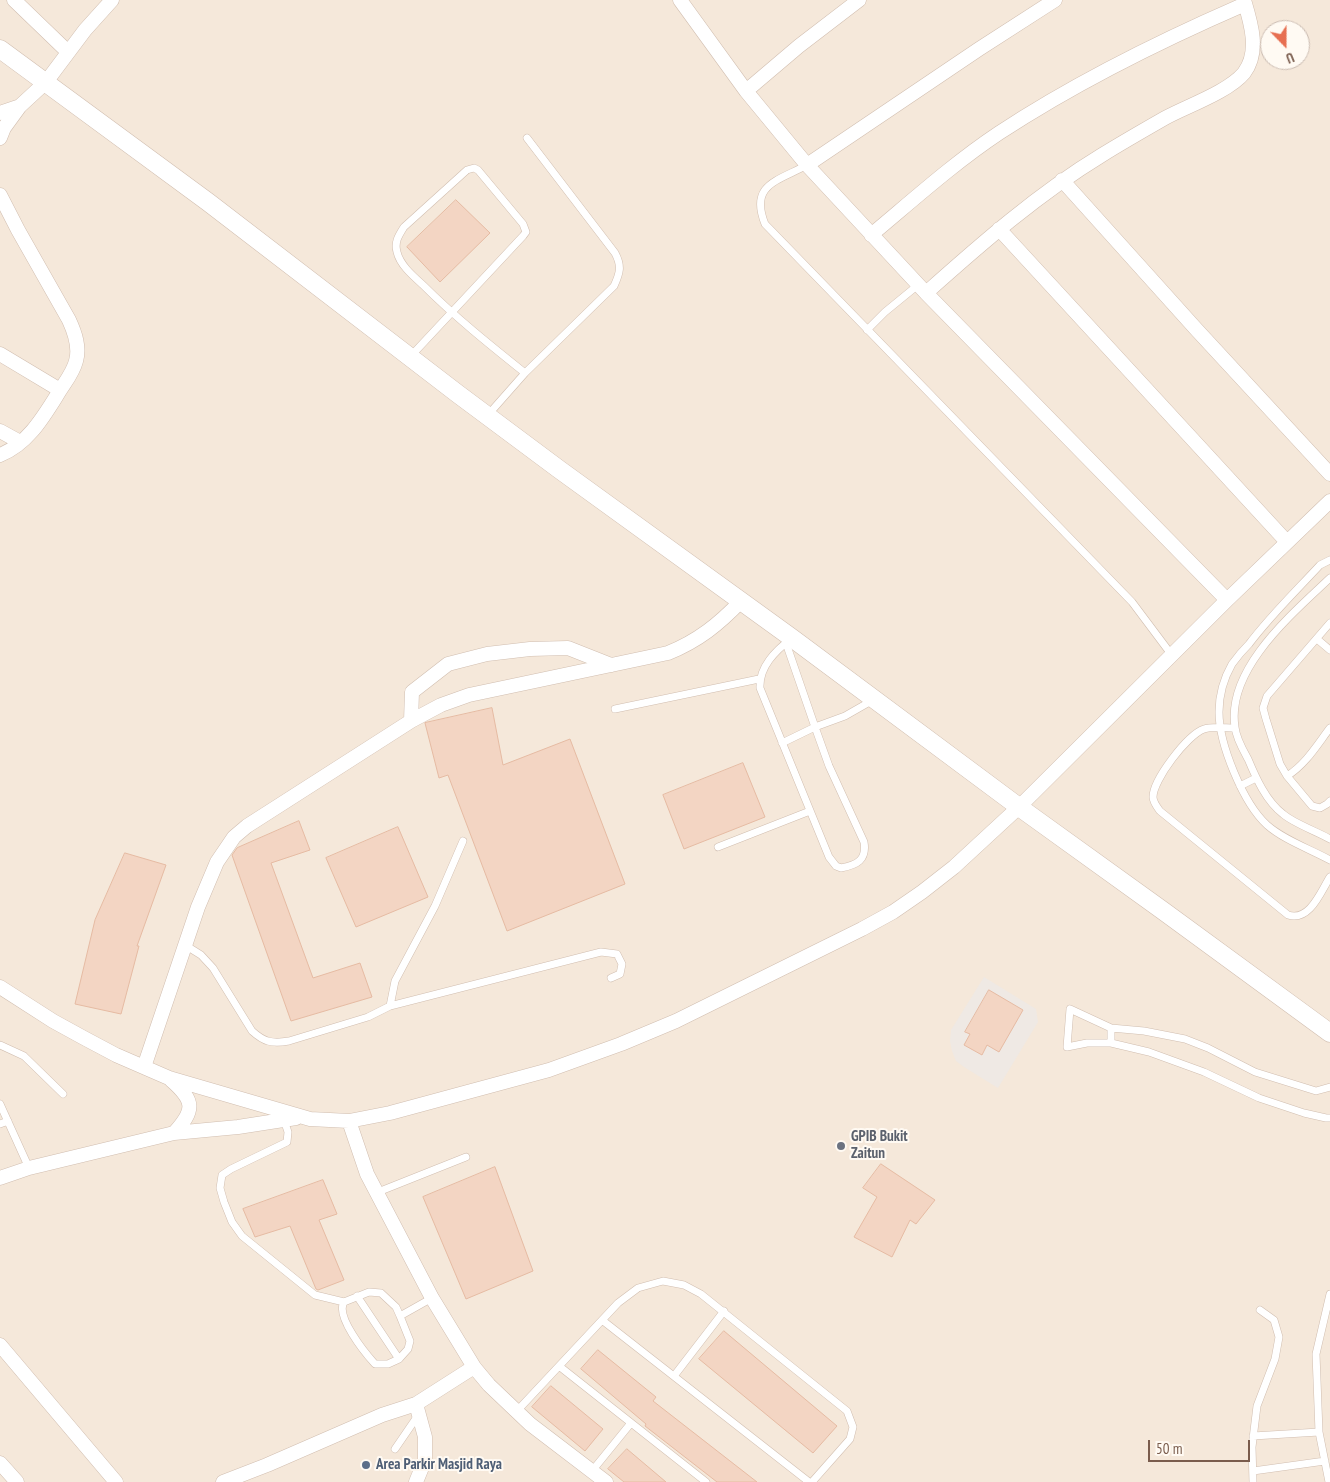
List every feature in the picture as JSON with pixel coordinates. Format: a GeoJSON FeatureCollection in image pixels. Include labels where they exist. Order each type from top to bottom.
{"type":"FeatureCollection","features":[{"type":"Feature","properties":{"kind":"street"},"geometry":{"type":"LineString","coordinates":[[14,0],[68,52]]}},
{"type":"Feature","properties":{"kind":"street"},"geometry":{"type":"LineString","coordinates":[[0,138],[20,106],[46,82],[68,52],[112,0]]}},
{"type":"Feature","properties":{"kind":"street"},"geometry":{"type":"LineString","coordinates":[[746,91],[799,46],[859,0]]}},
{"type":"Feature","properties":{"kind":"street"},"geometry":{"type":"LineString","coordinates":[[807,165],[1054,0]]}},
{"type":"Feature","properties":{"kind":"street"},"geometry":{"type":"LineString","coordinates":[[871,235],[958,163],[1008,128],[1130,58],[1186,29],[1245,2],[1254,43],[1250,61],[1244,72],[1231,85],[1164,119],[1062,180],[922,289]]}},
{"type":"Feature","properties":{"kind":"street"},"geometry":{"type":"LineString","coordinates":[[687,3],[746,91],[807,165],[922,289],[1227,600]]}},
{"type":"Feature","properties":{"kind":"street"},"geometry":{"type":"LineString","coordinates":[[0,49],[208,202],[487,416],[741,601],[789,640],[1330,1033]]}},
{"type":"Feature","properties":{"kind":"street"},"geometry":{"type":"LineString","coordinates":[[0,113],[20,106]]}},
{"type":"Feature","properties":{"kind":"street"},"geometry":{"type":"LineString","coordinates":[[1062,180],[1330,474]]}},
{"type":"Feature","properties":{"kind":"street"},"geometry":{"type":"LineString","coordinates":[[0,195],[10,216],[70,320],[77,348],[76,361],[70,375],[40,423],[9,452],[0,455]]}},
{"type":"Feature","properties":{"kind":"street"},"geometry":{"type":"LineString","coordinates":[[999,229],[1288,542]]}},
{"type":"Feature","properties":{"kind":"street"},"geometry":{"type":"LineString","coordinates":[[0,354],[60,390]]}},
{"type":"Feature","properties":{"kind":"street"},"geometry":{"type":"LineString","coordinates":[[0,431],[20,442]]}},
{"type":"Feature","properties":{"kind":"street"},"geometry":{"type":"LineString","coordinates":[[0,1178],[29,1168],[174,1133],[302,1118],[348,1121],[390,1113],[549,1070],[621,1044],[676,1021],[855,933],[893,912],[954,867],[1019,807],[1171,654],[1330,500]]}},
{"type":"Feature","properties":{"kind":"street"},"geometry":{"type":"LineString","coordinates":[[144,1067],[198,907],[217,862],[234,837],[263,816],[411,721],[441,705],[469,696],[668,653],[702,636],[722,621],[741,601]]}},
{"type":"Feature","properties":{"kind":"street"},"geometry":{"type":"LineString","coordinates":[[411,721],[412,692],[448,664],[486,654],[530,649],[568,648],[612,665]]}},
{"type":"Feature","properties":{"kind":"street"},"geometry":{"type":"LineString","coordinates":[[0,987],[60,1025],[116,1055],[169,1078],[302,1118]]}},
{"type":"Feature","properties":{"kind":"street"},"geometry":{"type":"LineString","coordinates":[[169,1078],[190,1102],[186,1120],[174,1133]]}},
{"type":"Feature","properties":{"kind":"street"},"geometry":{"type":"LineString","coordinates":[[348,1121],[367,1174],[432,1298],[474,1367],[516,1412],[606,1482]]}},
{"type":"Feature","properties":{"kind":"street"},"geometry":{"type":"LineString","coordinates":[[0,1345],[116,1482]]}},
{"type":"Feature","properties":{"kind":"street"},"geometry":{"type":"LineString","coordinates":[[223,1482],[268,1465],[382,1415],[418,1408],[474,1367]]}},
{"type":"Feature","properties":{"kind":"street"},"geometry":{"type":"LineString","coordinates":[[416,1482],[425,1460],[425,1437],[418,1408]]}},
{"type":"Feature","properties":{"kind":"street"},"geometry":{"type":"LineString","coordinates":[[0,1463],[17,1482]]}},
{"type":"Feature","properties":{"kind":"lane"},"geometry":{"type":"LineString","coordinates":[[487,416],[525,373],[614,286],[620,274],[620,263],[615,253],[527,138]]}},
{"type":"Feature","properties":{"kind":"lane"},"geometry":{"type":"LineString","coordinates":[[807,165],[778,179],[767,187],[760,198],[760,210],[765,224],[1132,602],[1171,654]]}},
{"type":"Feature","properties":{"kind":"lane"},"geometry":{"type":"LineString","coordinates":[[410,356],[450,312],[526,232],[523,224],[483,175],[474,168],[467,170],[404,227],[396,244],[397,253],[405,267],[450,312],[525,373]]}},
{"type":"Feature","properties":{"kind":"lane"},"geometry":{"type":"LineString","coordinates":[[867,330],[885,312],[922,289]]}},
{"type":"Feature","properties":{"kind":"lane"},"geometry":{"type":"LineString","coordinates":[[1330,560],[1320,565],[1262,626],[1232,664],[1224,683],[1219,711],[1226,750],[1240,786],[1255,811],[1268,825],[1285,837],[1330,860]]}},
{"type":"Feature","properties":{"kind":"lane"},"geometry":{"type":"LineString","coordinates":[[1330,578],[1266,644],[1244,674],[1238,690],[1235,707],[1235,728],[1256,778],[1272,804],[1283,814],[1330,839]]}},
{"type":"Feature","properties":{"kind":"lane"},"geometry":{"type":"LineString","coordinates":[[1330,623],[1267,696],[1263,708],[1280,764],[1287,776],[1312,806],[1320,808],[1330,801]]}},
{"type":"Feature","properties":{"kind":"lane"},"geometry":{"type":"LineString","coordinates":[[1317,639],[1330,650]]}},
{"type":"Feature","properties":{"kind":"lane"},"geometry":{"type":"LineString","coordinates":[[789,640],[828,766],[864,842],[864,856],[852,866],[841,868],[836,866],[829,858],[760,688],[759,679],[763,668],[789,640]]}},
{"type":"Feature","properties":{"kind":"lane"},"geometry":{"type":"LineString","coordinates":[[616,709],[759,679]]}},
{"type":"Feature","properties":{"kind":"lane"},"geometry":{"type":"LineString","coordinates":[[782,743],[815,727],[845,716],[873,700]]}},
{"type":"Feature","properties":{"kind":"lane"},"geometry":{"type":"LineString","coordinates":[[1235,728],[1204,729],[1190,737],[1170,763],[1153,795],[1160,811],[1288,914],[1295,917],[1302,915],[1308,910],[1330,877]]}},
{"type":"Feature","properties":{"kind":"lane"},"geometry":{"type":"LineString","coordinates":[[1287,776],[1297,770],[1329,732]]}},
{"type":"Feature","properties":{"kind":"lane"},"geometry":{"type":"LineString","coordinates":[[1240,786],[1256,778]]}},
{"type":"Feature","properties":{"kind":"lane"},"geometry":{"type":"LineString","coordinates":[[718,847],[810,811]]}},
{"type":"Feature","properties":{"kind":"lane"},"geometry":{"type":"LineString","coordinates":[[390,1006],[395,981],[435,906],[463,841]]}},
{"type":"Feature","properties":{"kind":"lane"},"geometry":{"type":"LineString","coordinates":[[184,944],[208,961],[252,1031],[260,1039],[277,1043],[368,1017],[390,1006],[601,952],[617,954],[622,964],[620,974],[611,978]]}},
{"type":"Feature","properties":{"kind":"lane"},"geometry":{"type":"LineString","coordinates":[[1330,1088],[1316,1092],[1263,1075],[1208,1048],[1177,1037],[1111,1028],[1070,1009],[1067,1047],[1087,1043],[1111,1043],[1149,1052],[1204,1072],[1259,1098],[1330,1118]]}},
{"type":"Feature","properties":{"kind":"lane"},"geometry":{"type":"LineString","coordinates":[[1111,1028],[1111,1043]]}},
{"type":"Feature","properties":{"kind":"lane"},"geometry":{"type":"LineString","coordinates":[[0,1045],[24,1056],[63,1094]]}},
{"type":"Feature","properties":{"kind":"lane"},"geometry":{"type":"LineString","coordinates":[[0,1104],[29,1168]]}},
{"type":"Feature","properties":{"kind":"lane"},"geometry":{"type":"LineString","coordinates":[[284,1120],[288,1132],[287,1142],[222,1175],[220,1188],[224,1202],[232,1222],[242,1236],[315,1295],[344,1302],[370,1292],[381,1293],[396,1307],[410,1341],[408,1349],[399,1359],[388,1364],[375,1364],[364,1353],[350,1331],[342,1313],[344,1302]]}},
{"type":"Feature","properties":{"kind":"lane"},"geometry":{"type":"LineString","coordinates":[[0,1124],[8,1121]]}},
{"type":"Feature","properties":{"kind":"lane"},"geometry":{"type":"LineString","coordinates":[[378,1192],[466,1156]]}},
{"type":"Feature","properties":{"kind":"lane"},"geometry":{"type":"LineString","coordinates":[[516,1412],[602,1320],[618,1303],[638,1288],[663,1282],[684,1285],[701,1294],[847,1411],[853,1427],[850,1439],[810,1482],[602,1320]]}},
{"type":"Feature","properties":{"kind":"lane"},"geometry":{"type":"LineString","coordinates":[[1329,1482],[1319,1432],[1316,1354],[1330,1294]]}},
{"type":"Feature","properties":{"kind":"lane"},"geometry":{"type":"LineString","coordinates":[[357,1296],[399,1359]]}},
{"type":"Feature","properties":{"kind":"lane"},"geometry":{"type":"LineString","coordinates":[[400,1316],[432,1298]]}},
{"type":"Feature","properties":{"kind":"lane"},"geometry":{"type":"LineString","coordinates":[[1253,1482],[1253,1436],[1256,1406],[1275,1359],[1279,1337],[1274,1320],[1260,1310]]}},
{"type":"Feature","properties":{"kind":"lane"},"geometry":{"type":"LineString","coordinates":[[674,1376],[724,1311]]}},
{"type":"Feature","properties":{"kind":"lane"},"geometry":{"type":"LineString","coordinates":[[559,1366],[706,1482]]}},
{"type":"Feature","properties":{"kind":"lane"},"geometry":{"type":"LineString","coordinates":[[395,1449],[418,1408]]}},
{"type":"Feature","properties":{"kind":"lane"},"geometry":{"type":"LineString","coordinates":[[592,1471],[631,1423]]}},
{"type":"Feature","properties":{"kind":"lane"},"geometry":{"type":"LineString","coordinates":[[1253,1436],[1319,1432]]}},
{"type":"Feature","properties":{"kind":"lane"},"geometry":{"type":"LineString","coordinates":[[1253,1471],[1325,1462]]}},
{"type":"Feature","properties":{"kind":"shaded area"},"geometry":{"type":"Polygon","coordinates":[[[0,0],[1330,0],[1330,1482],[0,1482],[0,0]]]}},
{"type":"Feature","properties":{"kind":"shaded area"},"geometry":{"type":"Polygon","coordinates":[[[984,977],[1036,1009],[1038,1022],[998,1088],[956,1061],[950,1041],[951,1030],[984,977]]]}},
{"type":"Feature","properties":{"kind":"building"},"geometry":{"type":"Polygon","coordinates":[[[456,200],[490,233],[440,282],[407,247],[456,200]]]}},
{"type":"Feature","properties":{"kind":"building"},"geometry":{"type":"Polygon","coordinates":[[[492,708],[503,765],[570,739],[625,884],[507,931],[448,775],[439,778],[425,723],[492,708]]]}},
{"type":"Feature","properties":{"kind":"building"},"geometry":{"type":"Polygon","coordinates":[[[743,763],[765,817],[684,849],[663,795],[743,763]]]}},
{"type":"Feature","properties":{"kind":"building"},"geometry":{"type":"Polygon","coordinates":[[[299,821],[310,850],[271,863],[313,978],[360,963],[372,997],[291,1021],[232,855],[237,848],[299,821]]]}},
{"type":"Feature","properties":{"kind":"building"},"geometry":{"type":"Polygon","coordinates":[[[398,827],[428,897],[356,927],[326,858],[398,827]]]}},
{"type":"Feature","properties":{"kind":"building"},"geometry":{"type":"Polygon","coordinates":[[[125,853],[166,865],[137,946],[139,946],[121,1014],[75,1004],[95,920],[125,853]]]}},
{"type":"Feature","properties":{"kind":"building"},"geometry":{"type":"Polygon","coordinates":[[[989,990],[1023,1010],[999,1052],[987,1045],[982,1055],[964,1045],[970,1034],[965,1032],[989,990]]]}},
{"type":"Feature","properties":{"kind":"building"},"geometry":{"type":"Polygon","coordinates":[[[881,1164],[935,1200],[916,1224],[910,1220],[892,1257],[854,1237],[877,1197],[863,1188],[881,1164]]]}},
{"type":"Feature","properties":{"kind":"building"},"geometry":{"type":"Polygon","coordinates":[[[495,1167],[533,1271],[466,1299],[423,1197],[495,1167]]]}},
{"type":"Feature","properties":{"kind":"building"},"geometry":{"type":"Polygon","coordinates":[[[323,1180],[337,1214],[319,1220],[344,1280],[318,1290],[290,1226],[255,1237],[243,1209],[323,1180]]]}},
{"type":"Feature","properties":{"kind":"building"},"geometry":{"type":"Polygon","coordinates":[[[724,1331],[837,1426],[813,1453],[699,1359],[724,1331]]]}},
{"type":"Feature","properties":{"kind":"building"},"geometry":{"type":"Polygon","coordinates":[[[598,1350],[656,1397],[653,1401],[757,1482],[717,1482],[645,1426],[646,1424],[581,1369],[598,1350]]]}},
{"type":"Feature","properties":{"kind":"building"},"geometry":{"type":"Polygon","coordinates":[[[551,1386],[603,1429],[585,1451],[532,1407],[551,1386]]]}},
{"type":"Feature","properties":{"kind":"building"},"geometry":{"type":"Polygon","coordinates":[[[627,1449],[666,1482],[624,1482],[608,1469],[627,1449]]]}},
{"type":"Feature","properties":{"kind":"place","name":"GPIB Bukit Zaitun"},"geometry":{"type":"Point","coordinates":[841,1146]}},
{"type":"Feature","properties":{"kind":"place","name":"Area Parkir Masjid Raya"},"geometry":{"type":"Point","coordinates":[366,1465]}}]}
